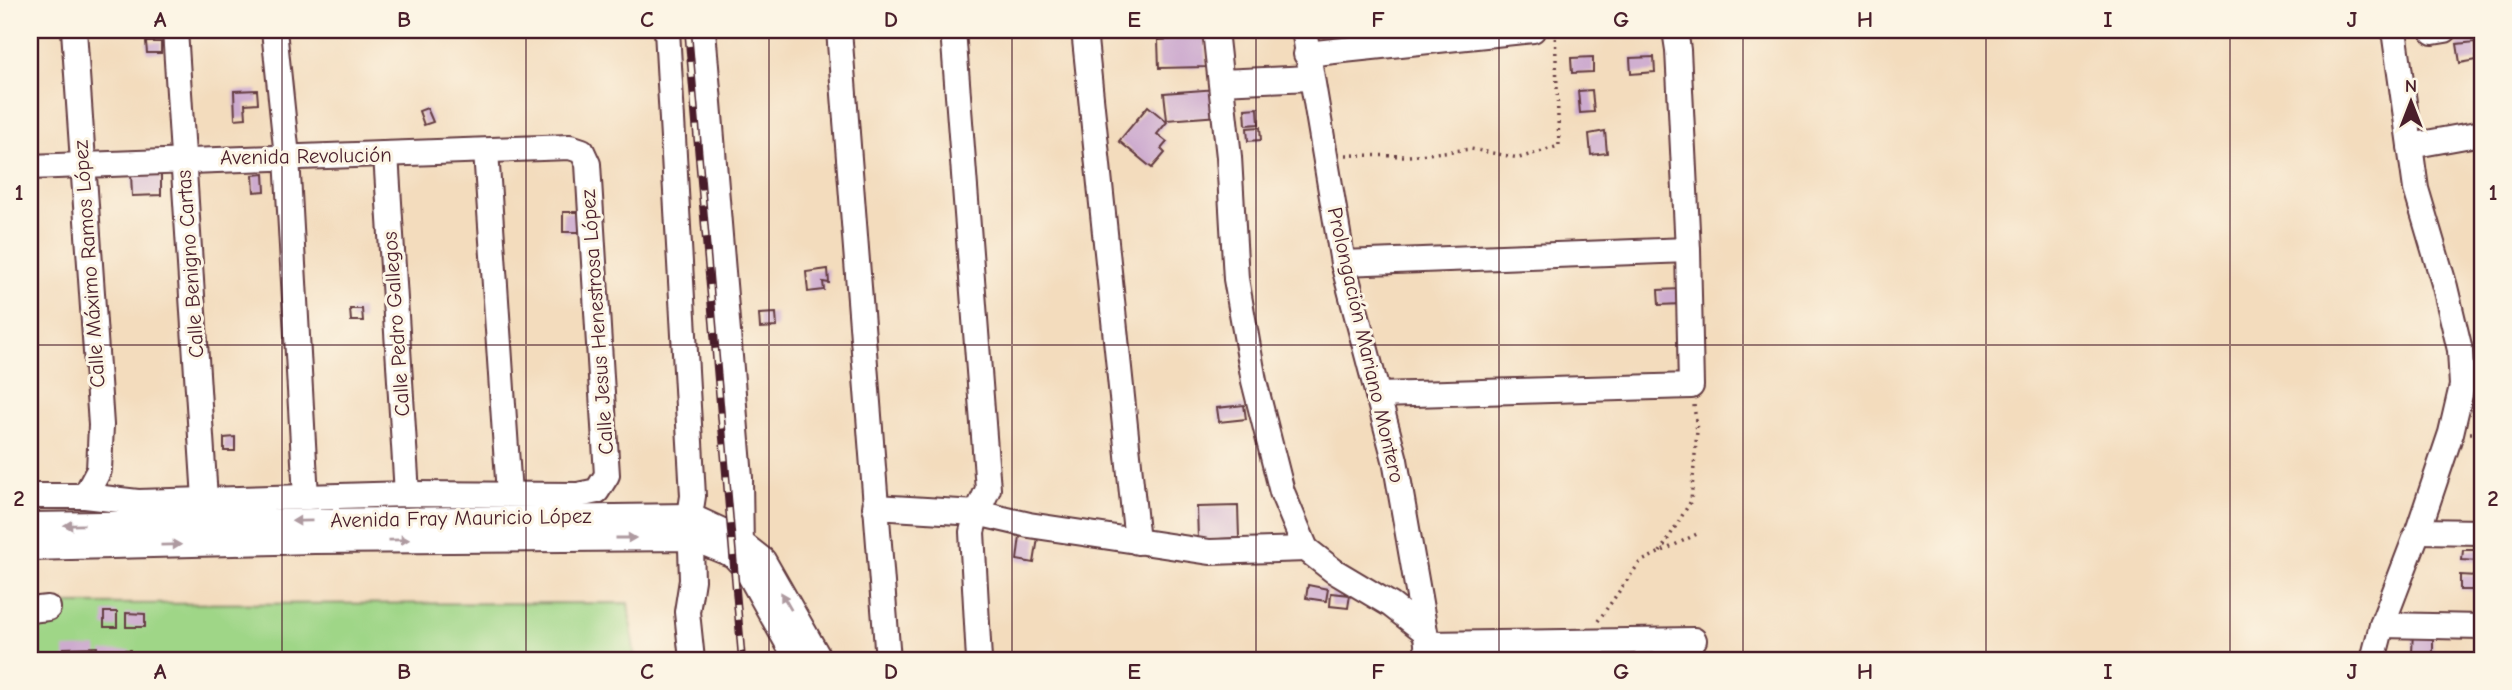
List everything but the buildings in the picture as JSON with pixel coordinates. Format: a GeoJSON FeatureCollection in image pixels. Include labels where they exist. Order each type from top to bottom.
{"type":"FeatureCollection","features":[{"type":"Feature","properties":{"kind":"street","name":"Calle Máximo Ramos López"},"geometry":{"type":"LineString","coordinates":[[74,30],[101,425],[99,470],[85,496]]}},
{"type":"Feature","properties":{"kind":"street","name":"Calle Benigno Cartas"},"geometry":{"type":"LineString","coordinates":[[175,30],[205,499]]}},
{"type":"Feature","properties":{"kind":"street"},"geometry":{"type":"LineString","coordinates":[[274,30],[287,156],[306,497]]}},
{"type":"Feature","properties":{"kind":"street"},"geometry":{"type":"LineString","coordinates":[[667,30],[693,496],[692,580],[687,612],[692,660]]}},
{"type":"Feature","properties":{"kind":"street"},"geometry":{"type":"LineString","coordinates":[[703,30],[740,478],[741,553]]}},
{"type":"Feature","properties":{"kind":"street"},"geometry":{"type":"LineString","coordinates":[[839,30],[888,660]]}},
{"type":"Feature","properties":{"kind":"street"},"geometry":{"type":"LineString","coordinates":[[953,30],[988,489],[972,532],[979,660]]}},
{"type":"Feature","properties":{"kind":"street"},"geometry":{"type":"LineString","coordinates":[[1084,30],[1137,542]]}},
{"type":"Feature","properties":{"kind":"street"},"geometry":{"type":"LineString","coordinates":[[1215,30],[1229,157],[1236,279],[1254,381],[1282,492],[1306,549],[1334,571],[1391,606],[1427,645],[1694,640]]}},
{"type":"Feature","properties":{"kind":"street","name":"Prolongación Mariano Montero"},"geometry":{"type":"LineString","coordinates":[[1304,30],[1343,263],[1395,460],[1427,645]]}},
{"type":"Feature","properties":{"kind":"street"},"geometry":{"type":"LineString","coordinates":[[1220,82],[1533,30]]}},
{"type":"Feature","properties":{"kind":"street"},"geometry":{"type":"LineString","coordinates":[[1378,394],[1691,386],[1688,250],[1675,30]]}},
{"type":"Feature","properties":{"kind":"street"},"geometry":{"type":"LineString","coordinates":[[2373,660],[2382,625],[2451,433],[2462,386],[2460,350],[2445,287],[2416,190],[2394,30]]}},
{"type":"Feature","properties":{"kind":"street"},"geometry":{"type":"LineString","coordinates":[[2410,146],[2482,132]]}},
{"type":"Feature","properties":{"kind":"street","name":"Avenida Revolución"},"geometry":{"type":"LineString","coordinates":[[30,167],[570,147],[582,151]]}},
{"type":"Feature","properties":{"kind":"street"},"geometry":{"type":"LineString","coordinates":[[35,537],[36,496],[85,496],[138,502],[407,494],[509,494],[486,151]]}},
{"type":"Feature","properties":{"kind":"street","name":"Calle Jesus Henestrosa López"},"geometry":{"type":"LineString","coordinates":[[509,494],[578,495],[597,491],[607,475],[587,164],[582,151]]}},
{"type":"Feature","properties":{"kind":"street","name":"Calle Pedro Gallegos"},"geometry":{"type":"LineString","coordinates":[[386,155],[407,494]]}},
{"type":"Feature","properties":{"kind":"street"},"geometry":{"type":"LineString","coordinates":[[1343,263],[1688,250]]}},
{"type":"Feature","properties":{"kind":"street"},"geometry":{"type":"LineString","coordinates":[[875,507],[977,513],[1030,525],[1210,552],[1306,549]]}},
{"type":"Feature","properties":{"kind":"street","name":"Avenida Fray Mauricio López"},"geometry":{"type":"LineString","coordinates":[[35,537],[691,527],[731,534],[746,569],[797,660]]}},
{"type":"Feature","properties":{"kind":"street"},"geometry":{"type":"LineString","coordinates":[[2418,531],[2482,532]]}},
{"type":"Feature","properties":{"kind":"street","name":"Avenida Fray Mauricio López"},"geometry":{"type":"LineString","coordinates":[[741,553],[763,560],[820,660]]}},
{"type":"Feature","properties":{"kind":"street"},"geometry":{"type":"LineString","coordinates":[[2382,625],[2482,627]]}},
{"type":"Feature","properties":{"kind":"path"},"geometry":{"type":"LineString","coordinates":[[1323,155],[1409,156],[1471,149],[1519,158],[1559,146],[1555,30]]}},
{"type":"Feature","properties":{"kind":"path"},"geometry":{"type":"LineString","coordinates":[[1660,552],[1690,501],[1697,431],[1691,386]]}},
{"type":"Feature","properties":{"kind":"path"},"geometry":{"type":"LineString","coordinates":[[1583,642],[1640,562],[1697,534]]}},
{"type":"Feature","properties":{"kind":"green space"},"geometry":{"type":"Polygon","coordinates":[[[628,603],[635,660],[30,660],[30,604],[628,603]]]}},
{"type":"Feature","properties":{"kind":"railway"},"geometry":{"type":"LineString","coordinates":[[688,30],[742,660]]}}]}
